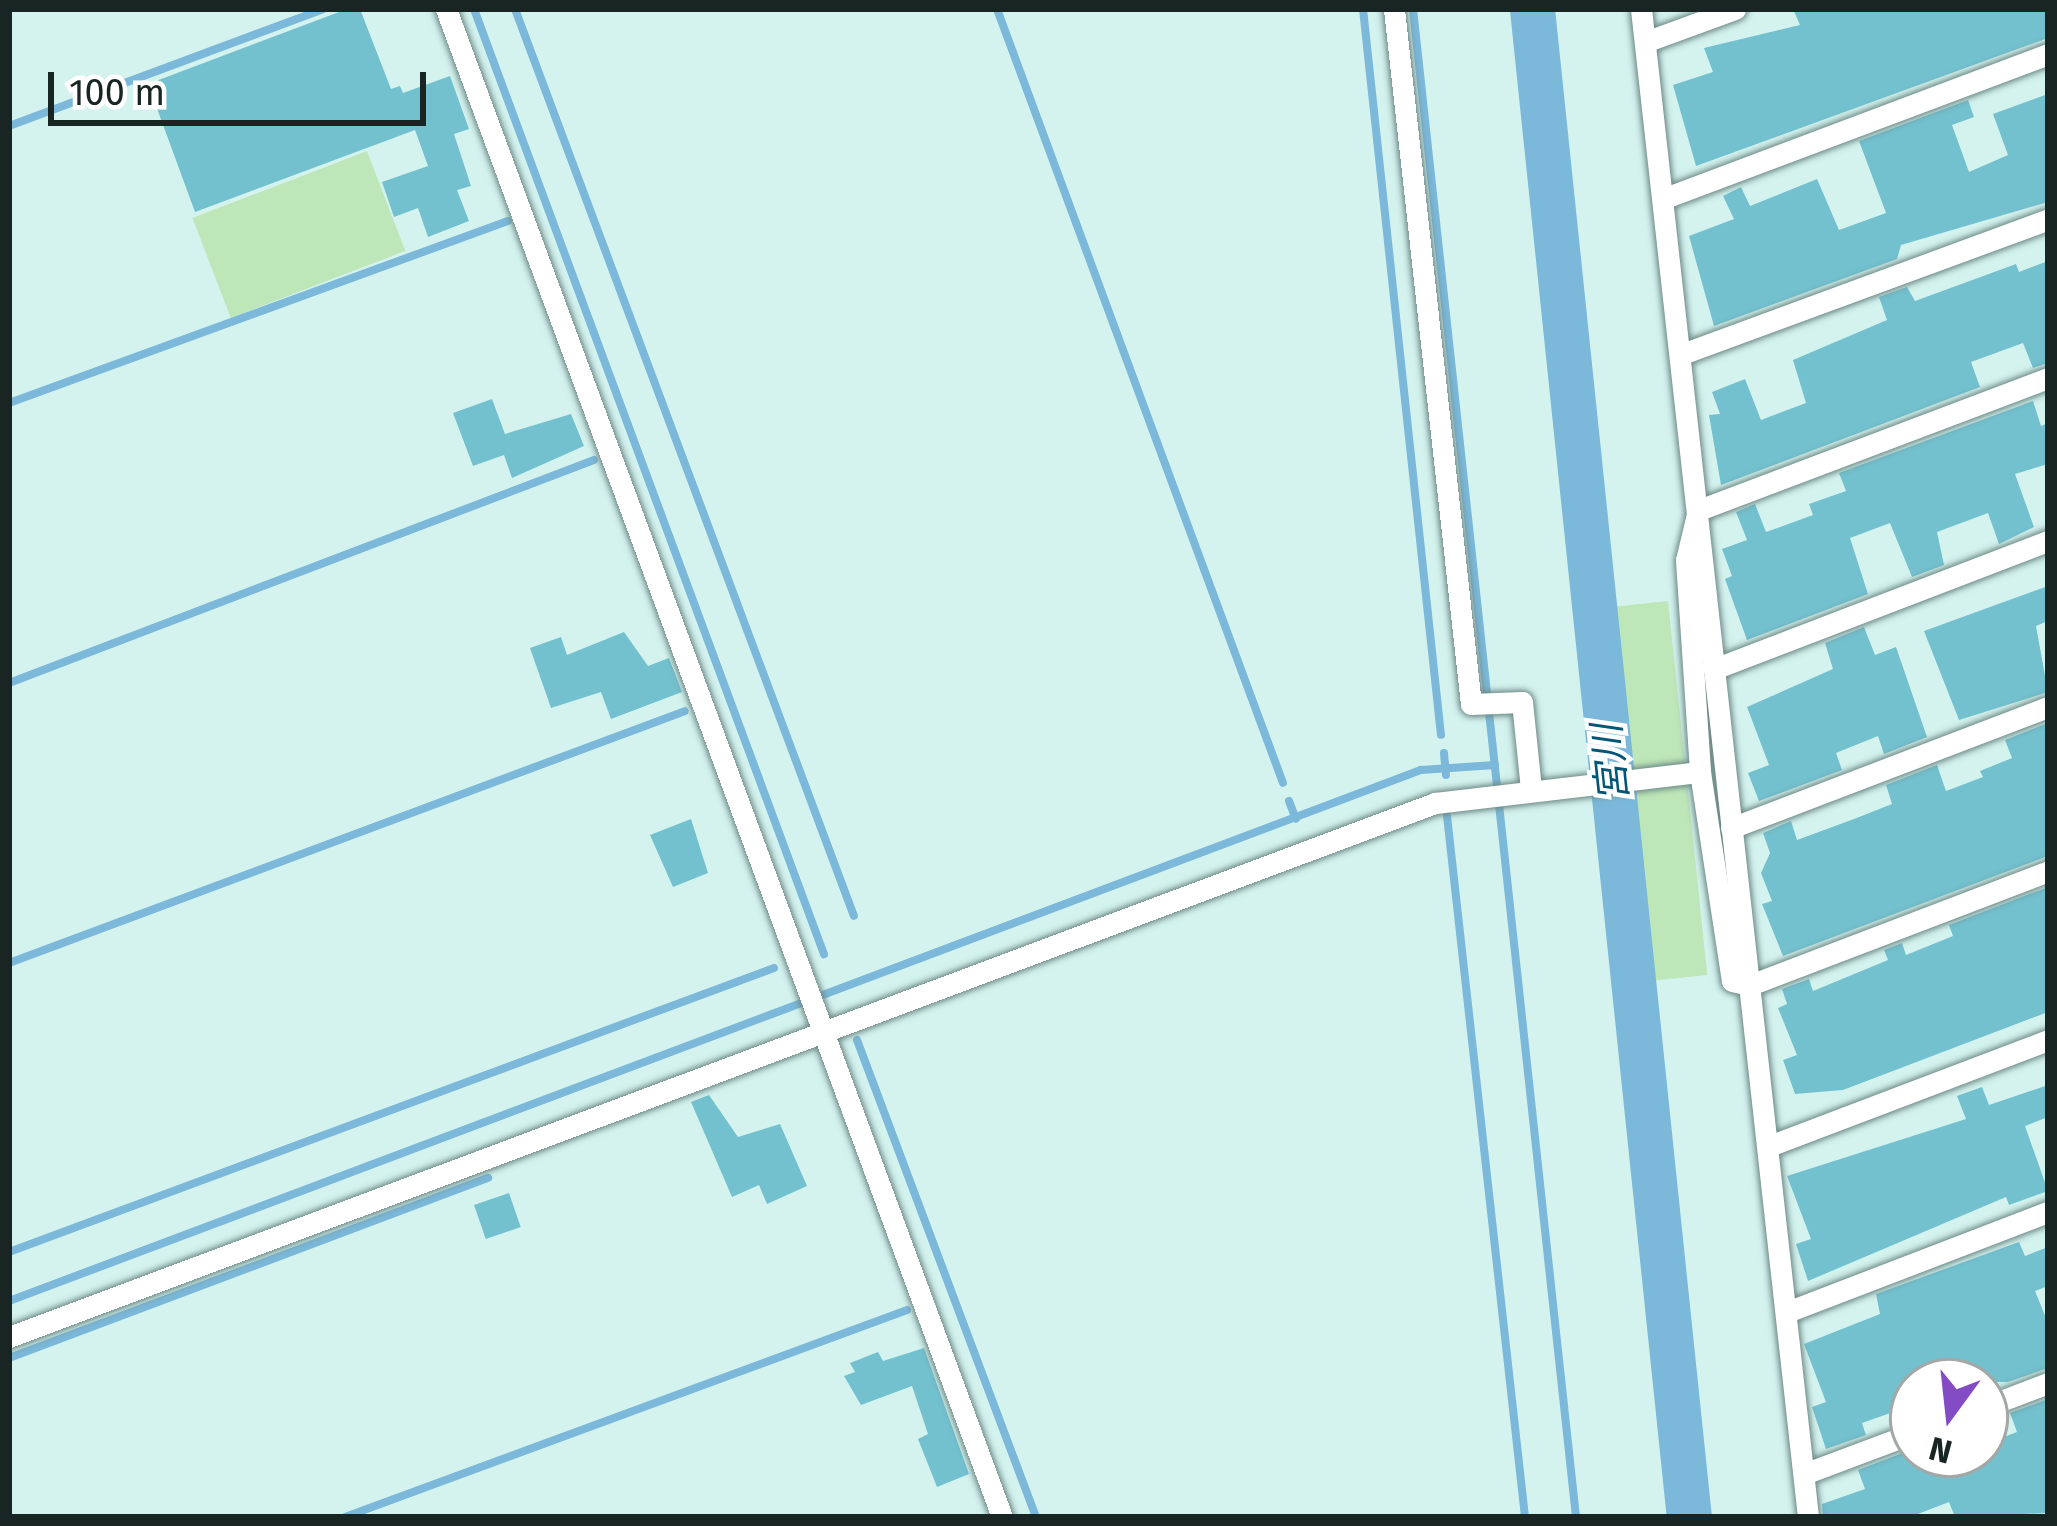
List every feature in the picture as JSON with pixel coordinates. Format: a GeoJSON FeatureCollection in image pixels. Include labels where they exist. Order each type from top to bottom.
{"type":"FeatureCollection","features":[{"type":"Feature","properties":{"kind":"street"},"geometry":{"type":"LineString","coordinates":[[446,9],[1002,1517]]}},
{"type":"Feature","properties":{"kind":"street"},"geometry":{"type":"LineString","coordinates":[[1394,9],[1471,704],[1522,702],[1533,788]]}},
{"type":"Feature","properties":{"kind":"street"},"geometry":{"type":"LineString","coordinates":[[1641,9],[1808,1517]]}},
{"type":"Feature","properties":{"kind":"street"},"geometry":{"type":"LineString","coordinates":[[1645,42],[1736,9]]}},
{"type":"Feature","properties":{"kind":"street"},"geometry":{"type":"LineString","coordinates":[[1665,198],[2048,54]]}},
{"type":"Feature","properties":{"kind":"street"},"geometry":{"type":"LineString","coordinates":[[1682,355],[2048,219]]}},
{"type":"Feature","properties":{"kind":"street"},"geometry":{"type":"LineString","coordinates":[[1698,510],[2048,378]]}},
{"type":"Feature","properties":{"kind":"street"},"geometry":{"type":"LineString","coordinates":[[1698,510],[1686,560],[1694,773],[1732,981],[1750,985],[2048,871]]}},
{"type":"Feature","properties":{"kind":"street"},"geometry":{"type":"LineString","coordinates":[[1714,669],[2048,541]]}},
{"type":"Feature","properties":{"kind":"street"},"geometry":{"type":"LineString","coordinates":[[1731,828],[2048,706]]}},
{"type":"Feature","properties":{"kind":"street"},"geometry":{"type":"LineString","coordinates":[[9,1337],[1435,802],[1694,773]]}},
{"type":"Feature","properties":{"kind":"street"},"geometry":{"type":"LineString","coordinates":[[1769,1146],[2048,1040]]}},
{"type":"Feature","properties":{"kind":"street"},"geometry":{"type":"LineString","coordinates":[[1786,1312],[2048,1212]]}},
{"type":"Feature","properties":{"kind":"street"},"geometry":{"type":"LineString","coordinates":[[2009,1398],[2048,1383]]}},
{"type":"Feature","properties":{"kind":"street"},"geometry":{"type":"LineString","coordinates":[[1804,1474],[1889,1442]]}},
{"type":"Feature","properties":{"kind":"green space"},"geometry":{"type":"Polygon","coordinates":[[[367,151],[405,251],[231,318],[192,218],[367,151]]]}},
{"type":"Feature","properties":{"kind":"green space"},"geometry":{"type":"Polygon","coordinates":[[[1668,601],[1707,975],[1654,981],[1614,607],[1668,601]]]}},
{"type":"Feature","properties":{"kind":"building"},"geometry":{"type":"Polygon","coordinates":[[[347,9],[360,9],[391,89],[400,86],[403,93],[450,76],[469,129],[454,134],[471,186],[457,190],[469,221],[428,237],[418,208],[394,217],[382,182],[428,166],[415,130],[195,212],[148,84],[347,9]]]}},
{"type":"Feature","properties":{"kind":"building"},"geometry":{"type":"Polygon","coordinates":[[[1793,9],[2048,9],[2048,38],[1696,166],[1673,85],[1713,72],[1704,48],[1800,25],[1793,9]]]}},
{"type":"Feature","properties":{"kind":"building"},"geometry":{"type":"Polygon","coordinates":[[[2048,94],[2048,202],[1901,245],[1897,259],[1714,326],[1689,236],[1734,219],[1723,196],[1741,187],[1750,206],[1817,179],[1839,230],[1886,213],[1859,141],[1968,100],[1974,117],[1952,125],[1969,172],[2008,155],[1993,114],[2048,94]]]}},
{"type":"Feature","properties":{"kind":"building"},"geometry":{"type":"Polygon","coordinates":[[[2048,261],[2048,363],[2033,368],[2023,343],[1971,362],[1980,387],[1721,485],[1709,415],[1720,414],[1712,392],[1745,379],[1761,420],[1806,403],[1793,360],[1887,320],[1879,297],[1907,287],[1915,301],[2016,264],[2019,272],[2048,261]]]}},
{"type":"Feature","properties":{"kind":"building"},"geometry":{"type":"Polygon","coordinates":[[[492,399],[505,434],[571,414],[584,446],[512,478],[504,455],[473,466],[453,413],[492,399]]]}},
{"type":"Feature","properties":{"kind":"building"},"geometry":{"type":"Polygon","coordinates":[[[2033,401],[2041,426],[2048,423],[2048,464],[2015,474],[2034,527],[1999,544],[1988,513],[1937,532],[1944,565],[1912,577],[1890,523],[1850,538],[1868,594],[1747,640],[1725,579],[1732,576],[1722,549],[1747,540],[1736,512],[1755,504],[1766,532],[1813,515],[1809,504],[1846,491],[1839,473],[2033,401]]]}},
{"type":"Feature","properties":{"kind":"building"},"geometry":{"type":"Polygon","coordinates":[[[2048,586],[2048,621],[2036,626],[2048,692],[1959,720],[1924,631],[2048,586]]]}},
{"type":"Feature","properties":{"kind":"building"},"geometry":{"type":"Polygon","coordinates":[[[1864,627],[1875,655],[1896,647],[1927,737],[1884,754],[1878,736],[1836,753],[1842,770],[1759,801],[1748,773],[1769,765],[1747,707],[1833,669],[1825,643],[1864,627]]]}},
{"type":"Feature","properties":{"kind":"building"},"geometry":{"type":"Polygon","coordinates":[[[624,632],[648,666],[669,658],[682,692],[611,719],[601,692],[551,708],[530,648],[561,637],[567,655],[624,632]]]}},
{"type":"Feature","properties":{"kind":"building"},"geometry":{"type":"Polygon","coordinates":[[[2048,723],[2048,856],[1783,956],[1762,904],[1772,901],[1761,873],[1770,853],[1763,833],[1791,821],[1797,840],[1854,819],[1892,804],[1886,785],[1937,765],[1946,791],[1983,777],[1980,771],[2012,758],[2005,740],[2048,723]]]}},
{"type":"Feature","properties":{"kind":"building"},"geometry":{"type":"Polygon","coordinates":[[[691,819],[708,873],[673,887],[650,835],[691,819]]]}},
{"type":"Feature","properties":{"kind":"building"},"geometry":{"type":"Polygon","coordinates":[[[2048,887],[2048,1012],[1843,1090],[1795,1094],[1783,1060],[1797,1055],[1778,1008],[1787,1004],[1782,989],[1809,979],[1813,991],[1888,960],[1884,950],[1902,943],[1906,955],[1953,936],[1949,925],[2048,887]]]}},
{"type":"Feature","properties":{"kind":"building"},"geometry":{"type":"Polygon","coordinates":[[[2048,1085],[2048,1117],[2025,1126],[2048,1191],[2009,1205],[2006,1197],[1808,1281],[1796,1244],[1811,1239],[1787,1176],[1966,1119],[1957,1096],[1982,1087],[1989,1105],[2048,1085]]]}},
{"type":"Feature","properties":{"kind":"building"},"geometry":{"type":"Polygon","coordinates":[[[709,1095],[738,1137],[780,1124],[807,1186],[767,1204],[759,1185],[732,1197],[691,1102],[709,1095]]]}},
{"type":"Feature","properties":{"kind":"building"},"geometry":{"type":"Polygon","coordinates":[[[509,1193],[521,1227],[486,1239],[474,1205],[509,1193]]]}},
{"type":"Feature","properties":{"kind":"building"},"geometry":{"type":"Polygon","coordinates":[[[2019,1242],[2025,1256],[2048,1247],[2048,1286],[2035,1291],[2048,1323],[2048,1368],[2009,1382],[2009,1358],[1889,1358],[1889,1413],[1862,1423],[1866,1435],[1826,1449],[1812,1407],[1826,1402],[1804,1344],[1880,1314],[1876,1294],[2019,1242]]]}},
{"type":"Feature","properties":{"kind":"building"},"geometry":{"type":"Polygon","coordinates":[[[924,1348],[969,1474],[937,1487],[918,1439],[928,1434],[912,1386],[861,1405],[844,1376],[855,1372],[850,1363],[878,1352],[883,1361],[924,1348]]]}},
{"type":"Feature","properties":{"kind":"building"},"geometry":{"type":"Polygon","coordinates":[[[2048,1399],[2048,1513],[1955,1517],[1949,1502],[1910,1517],[1823,1517],[1822,1504],[1865,1489],[1858,1470],[1889,1458],[1889,1478],[2009,1478],[2009,1435],[2017,1432],[2010,1413],[2048,1399]]]}},
{"type":"Feature","properties":{"kind":"waterway"},"geometry":{"type":"LineString","coordinates":[[9,126],[323,9]]}},
{"type":"Feature","properties":{"kind":"waterway"},"geometry":{"type":"LineString","coordinates":[[474,9],[824,954]]}},
{"type":"Feature","properties":{"kind":"waterway"},"geometry":{"type":"LineString","coordinates":[[515,9],[854,916]]}},
{"type":"Feature","properties":{"kind":"waterway"},"geometry":{"type":"LineString","coordinates":[[997,9],[1283,783]]}},
{"type":"Feature","properties":{"kind":"waterway"},"geometry":{"type":"LineString","coordinates":[[1363,9],[1441,735]]}},
{"type":"Feature","properties":{"kind":"waterway"},"geometry":{"type":"LineString","coordinates":[[1413,9],[1576,1517]]}},
{"type":"Feature","properties":{"kind":"waterway","name":"宮川"},"geometry":{"type":"LineString","coordinates":[[1532,9],[1689,1517]]}},
{"type":"Feature","properties":{"kind":"waterway"},"geometry":{"type":"LineString","coordinates":[[9,403],[508,221]]}},
{"type":"Feature","properties":{"kind":"waterway"},"geometry":{"type":"LineString","coordinates":[[9,683],[594,460]]}},
{"type":"Feature","properties":{"kind":"waterway"},"geometry":{"type":"LineString","coordinates":[[9,963],[685,711]]}},
{"type":"Feature","properties":{"kind":"waterway"},"geometry":{"type":"LineString","coordinates":[[1444,753],[1446,775]]}},
{"type":"Feature","properties":{"kind":"waterway"},"geometry":{"type":"LineString","coordinates":[[9,1301],[1421,770],[1495,765]]}},
{"type":"Feature","properties":{"kind":"waterway"},"geometry":{"type":"LineString","coordinates":[[1289,801],[1296,819]]}},
{"type":"Feature","properties":{"kind":"waterway"},"geometry":{"type":"LineString","coordinates":[[1447,816],[1525,1517]]}},
{"type":"Feature","properties":{"kind":"waterway"},"geometry":{"type":"LineString","coordinates":[[9,1252],[774,968]]}},
{"type":"Feature","properties":{"kind":"waterway"},"geometry":{"type":"LineString","coordinates":[[857,1040],[1036,1517]]}},
{"type":"Feature","properties":{"kind":"waterway"},"geometry":{"type":"LineString","coordinates":[[9,1358],[488,1178]]}},
{"type":"Feature","properties":{"kind":"waterway"},"geometry":{"type":"LineString","coordinates":[[345,1517],[907,1310]]}}]}
